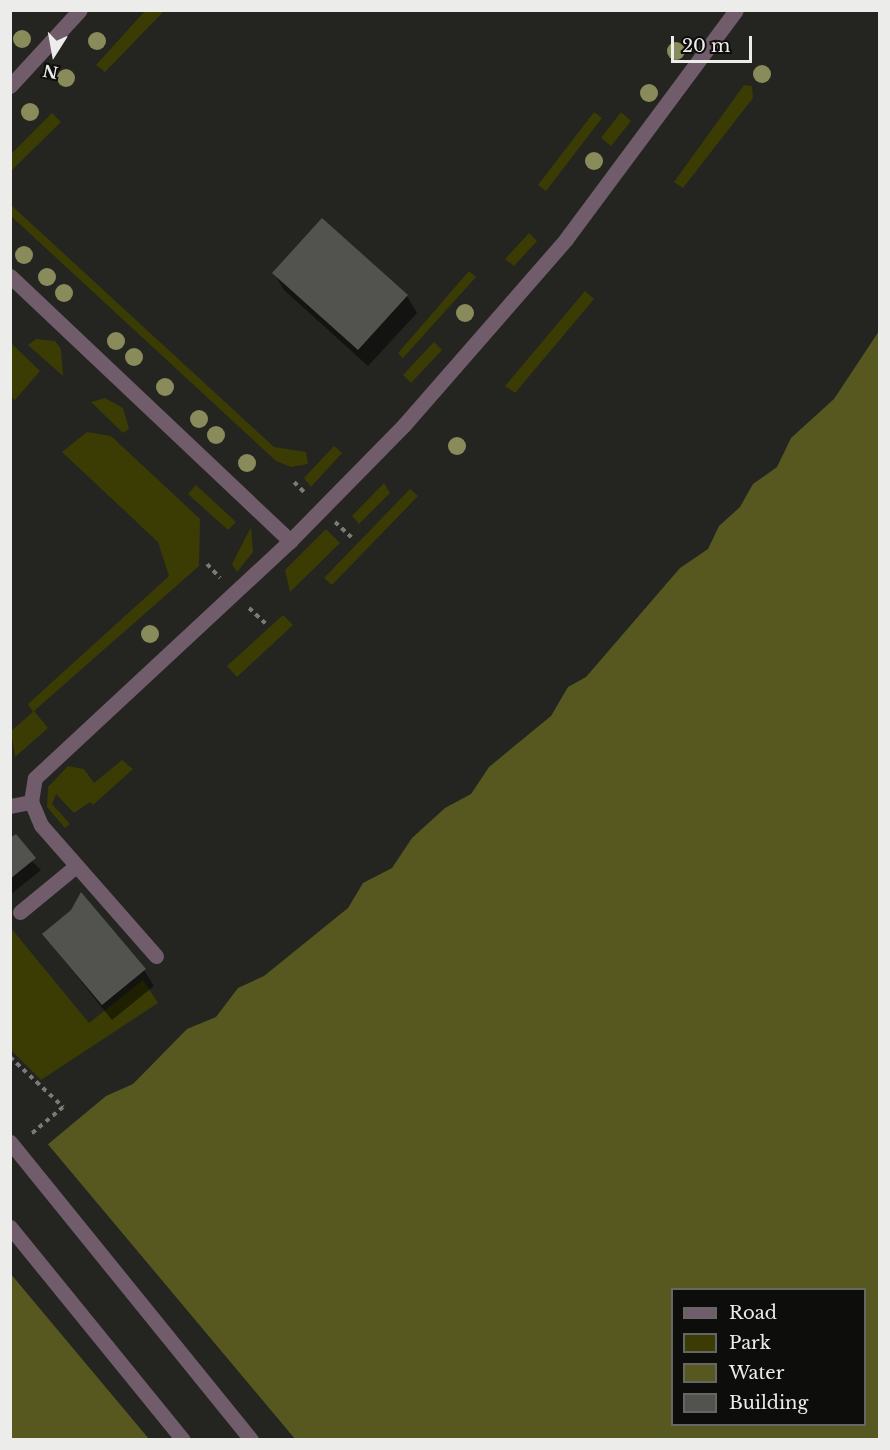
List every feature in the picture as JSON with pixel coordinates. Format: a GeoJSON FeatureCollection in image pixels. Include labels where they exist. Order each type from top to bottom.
{"type":"FeatureCollection","features":[{"type":"Feature","properties":{"kind":"street"},"geometry":{"type":"LineString","coordinates":[[10,86],[80,10]]}},
{"type":"Feature","properties":{"kind":"street"},"geometry":{"type":"LineString","coordinates":[[156,956],[41,825],[31,802],[35,778],[50,759],[291,541],[514,303],[617,175],[736,10]]}},
{"type":"Feature","properties":{"kind":"street"},"geometry":{"type":"LineString","coordinates":[[10,276],[291,541]]}},
{"type":"Feature","properties":{"kind":"street"},"geometry":{"type":"LineString","coordinates":[[10,806],[31,802]]}},
{"type":"Feature","properties":{"kind":"street"},"geometry":{"type":"LineString","coordinates":[[20,912],[76,866]]}},
{"type":"Feature","properties":{"kind":"street"},"geometry":{"type":"LineString","coordinates":[[15,1143],[251,1440]]}},
{"type":"Feature","properties":{"kind":"street"},"geometry":{"type":"LineString","coordinates":[[10,1227],[183,1440]]}},
{"type":"Feature","properties":{"kind":"path"},"geometry":{"type":"LineString","coordinates":[[294,482],[309,497]]}},
{"type":"Feature","properties":{"kind":"path"},"geometry":{"type":"LineString","coordinates":[[335,522],[353,539]]}},
{"type":"Feature","properties":{"kind":"path"},"geometry":{"type":"LineString","coordinates":[[207,564],[223,581]]}},
{"type":"Feature","properties":{"kind":"path"},"geometry":{"type":"LineString","coordinates":[[247,605],[266,624]]}},
{"type":"Feature","properties":{"kind":"path"},"geometry":{"type":"LineString","coordinates":[[10,1057],[63,1107],[15,1143]]}},
{"type":"Feature","properties":{"kind":"green space"},"geometry":{"type":"Polygon","coordinates":[[[145,11],[164,11],[105,72],[96,65],[145,11]]]}},
{"type":"Feature","properties":{"kind":"green space"},"geometry":{"type":"Polygon","coordinates":[[[744,85],[752,86],[753,98],[683,188],[674,182],[744,85]]]}},
{"type":"Feature","properties":{"kind":"green space"},"geometry":{"type":"Polygon","coordinates":[[[594,112],[602,118],[546,191],[538,185],[594,112]]]}},
{"type":"Feature","properties":{"kind":"green space"},"geometry":{"type":"Polygon","coordinates":[[[621,112],[631,121],[611,146],[601,138],[621,112]]]}},
{"type":"Feature","properties":{"kind":"green space"},"geometry":{"type":"Polygon","coordinates":[[[52,113],[61,122],[11,171],[11,154],[52,113]]]}},
{"type":"Feature","properties":{"kind":"green space"},"geometry":{"type":"Polygon","coordinates":[[[10,204],[274,447],[306,452],[308,464],[291,467],[276,461],[11,216],[10,204]]]}},
{"type":"Feature","properties":{"kind":"green space"},"geometry":{"type":"Polygon","coordinates":[[[529,233],[537,241],[514,266],[505,259],[529,233]]]}},
{"type":"Feature","properties":{"kind":"green space"},"geometry":{"type":"Polygon","coordinates":[[[469,271],[476,277],[403,358],[398,353],[469,271]]]}},
{"type":"Feature","properties":{"kind":"green space"},"geometry":{"type":"Polygon","coordinates":[[[585,291],[594,299],[515,393],[505,386],[585,291]]]}},
{"type":"Feature","properties":{"kind":"green space"},"geometry":{"type":"Polygon","coordinates":[[[36,339],[55,341],[61,349],[63,376],[28,345],[36,339]]]}},
{"type":"Feature","properties":{"kind":"green space"},"geometry":{"type":"Polygon","coordinates":[[[434,342],[442,350],[411,383],[403,375],[434,342]]]}},
{"type":"Feature","properties":{"kind":"green space"},"geometry":{"type":"Polygon","coordinates":[[[11,343],[40,371],[15,400],[11,397],[11,343]]]}},
{"type":"Feature","properties":{"kind":"green space"},"geometry":{"type":"Polygon","coordinates":[[[105,398],[123,408],[129,429],[123,433],[91,402],[105,398]]]}},
{"type":"Feature","properties":{"kind":"green space"},"geometry":{"type":"Polygon","coordinates":[[[87,432],[111,436],[200,519],[199,566],[34,711],[48,728],[15,757],[11,731],[33,712],[28,704],[169,576],[158,542],[62,452],[87,432]]]}},
{"type":"Feature","properties":{"kind":"green space"},"geometry":{"type":"Polygon","coordinates":[[[334,446],[342,453],[311,487],[304,478],[334,446]]]}},
{"type":"Feature","properties":{"kind":"green space"},"geometry":{"type":"Polygon","coordinates":[[[384,483],[390,493],[359,524],[352,516],[384,483]]]}},
{"type":"Feature","properties":{"kind":"green space"},"geometry":{"type":"Polygon","coordinates":[[[196,485],[236,522],[228,530],[188,494],[196,485]]]}},
{"type":"Feature","properties":{"kind":"green space"},"geometry":{"type":"Polygon","coordinates":[[[410,489],[418,496],[332,585],[324,578],[410,489]]]}},
{"type":"Feature","properties":{"kind":"green space"},"geometry":{"type":"Polygon","coordinates":[[[251,527],[253,552],[237,572],[232,564],[251,527]]]}},
{"type":"Feature","properties":{"kind":"green space"},"geometry":{"type":"Polygon","coordinates":[[[326,529],[340,543],[290,592],[285,570],[326,529]]]}},
{"type":"Feature","properties":{"kind":"green space"},"geometry":{"type":"Polygon","coordinates":[[[283,615],[293,625],[237,677],[227,666],[283,615]]]}},
{"type":"Feature","properties":{"kind":"green space"},"geometry":{"type":"Polygon","coordinates":[[[122,760],[133,769],[93,805],[90,802],[74,813],[56,794],[52,804],[70,824],[65,828],[47,807],[48,787],[68,766],[84,769],[94,783],[122,760]]]}},
{"type":"Feature","properties":{"kind":"green space"},"geometry":{"type":"Polygon","coordinates":[[[11,928],[89,1023],[143,980],[158,1003],[41,1080],[11,1050],[11,928]]]}},
{"type":"Feature","properties":{"kind":"water"},"geometry":{"type":"Polygon","coordinates":[[[879,331],[879,1439],[11,1440],[11,1175],[106,1096],[133,1084],[187,1029],[216,1017],[238,988],[264,976],[348,908],[363,883],[392,868],[412,838],[445,808],[471,794],[489,767],[551,716],[568,687],[586,677],[680,568],[708,549],[719,526],[740,507],[753,484],[777,467],[791,438],[834,399],[879,331]]]}},
{"type":"Feature","properties":{"kind":"pier"},"geometry":{"type":"Polygon","coordinates":[[[46,1142],[295,1439],[149,1439],[10,1273],[10,1171],[46,1142]]]}},
{"type":"Feature","properties":{"kind":"building"},"geometry":{"type":"Polygon","coordinates":[[[322,218],[408,295],[358,350],[272,273],[322,218]]]}},
{"type":"Feature","properties":{"kind":"building"},"geometry":{"type":"Polygon","coordinates":[[[16,834],[36,858],[10,879],[10,838],[16,834]]]}},
{"type":"Feature","properties":{"kind":"building"},"geometry":{"type":"Polygon","coordinates":[[[81,892],[146,969],[102,1005],[42,934],[71,910],[81,892]]]}}]}
